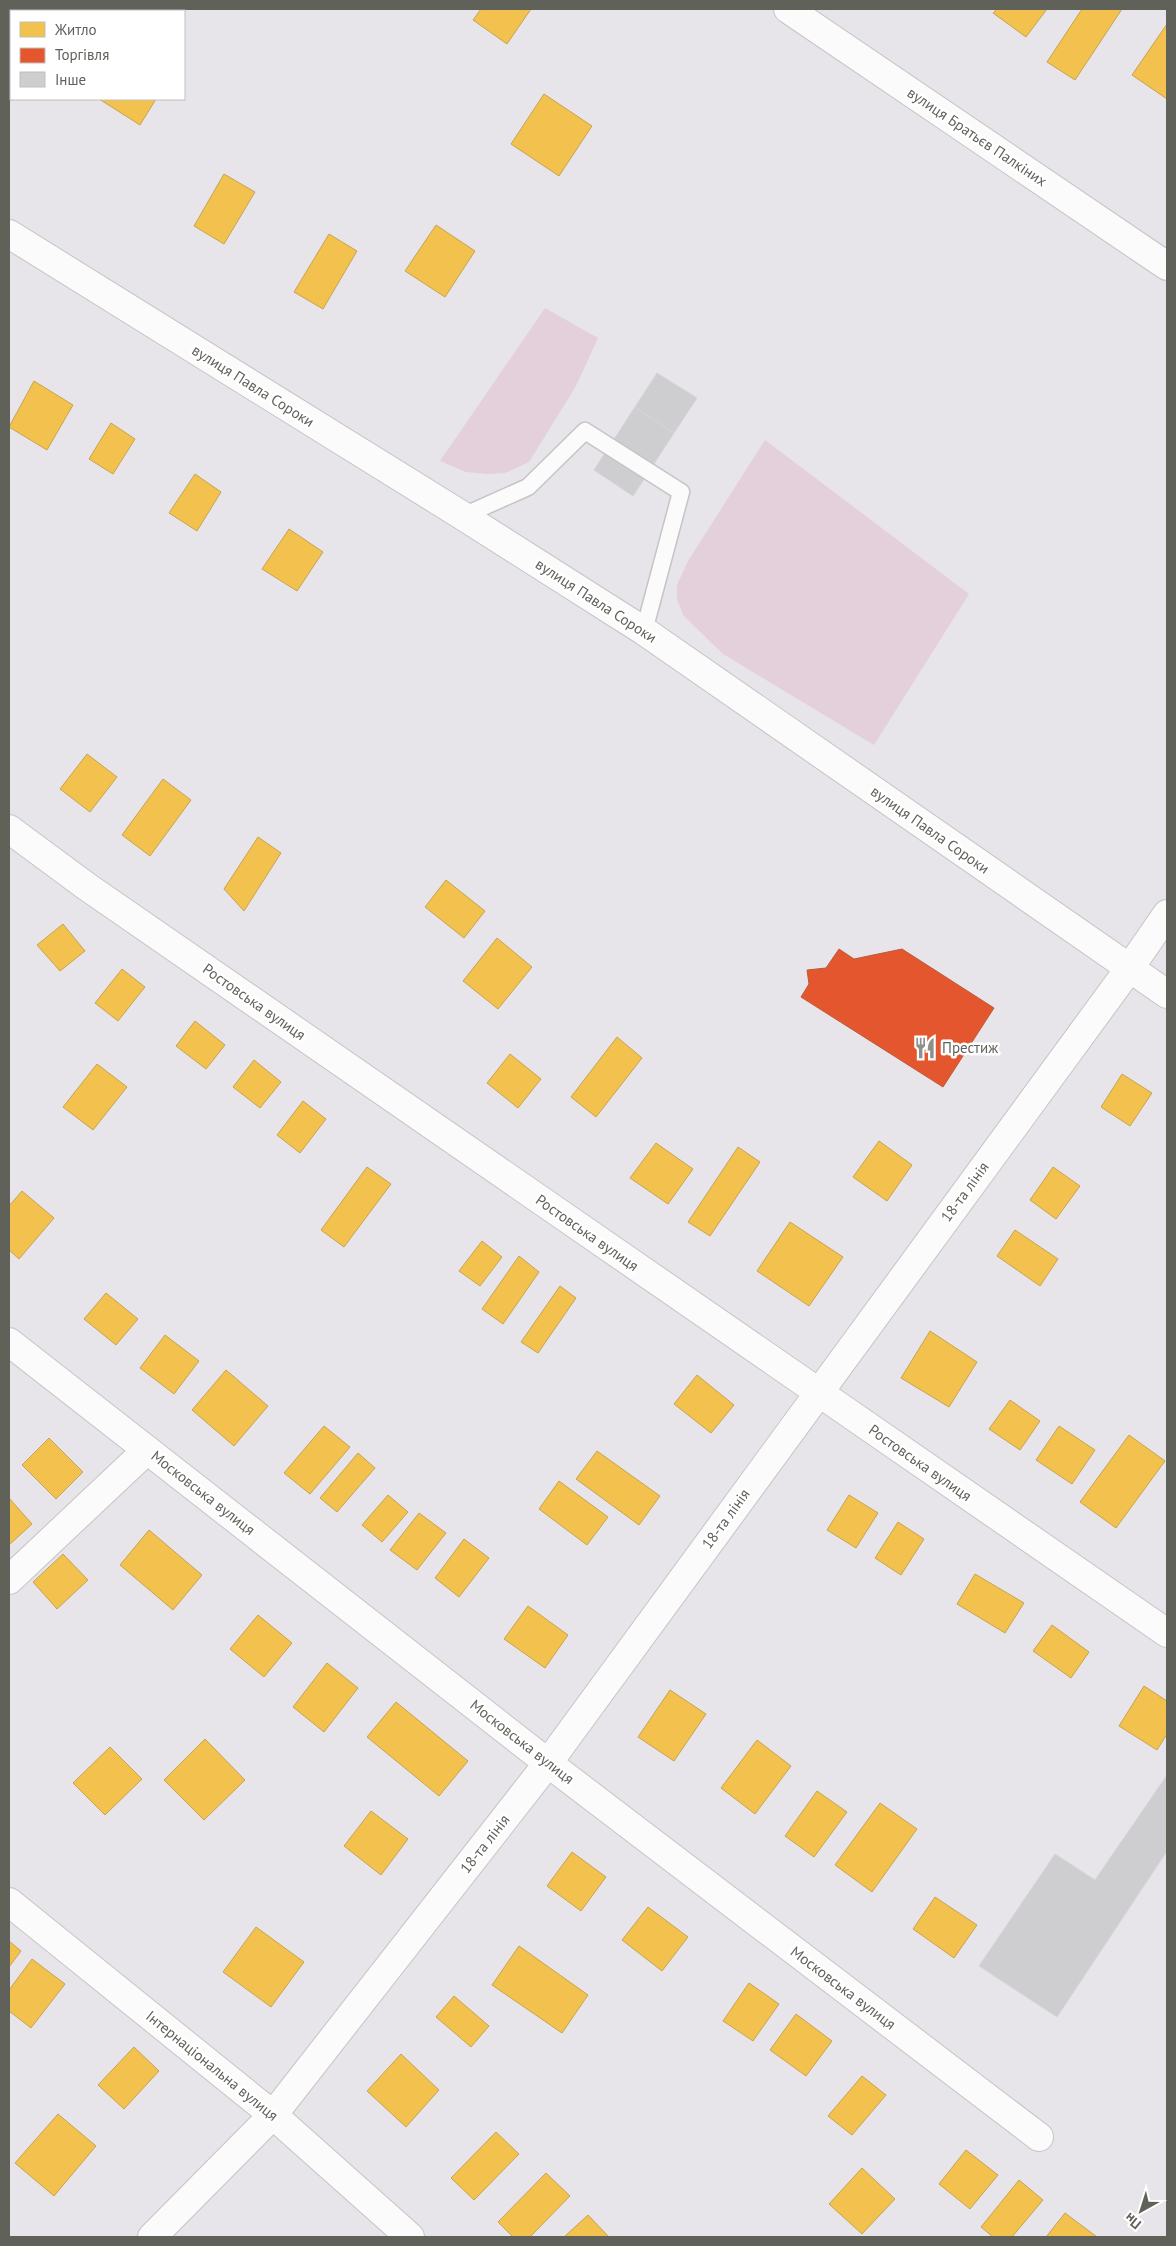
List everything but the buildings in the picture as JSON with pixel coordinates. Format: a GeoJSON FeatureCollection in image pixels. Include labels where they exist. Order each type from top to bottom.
{"type":"FeatureCollection","features":[{"type":"Feature","properties":{"kind":"street","name":"вулиця Братьєв Палкіних"},"geometry":{"type":"LineString","coordinates":[[788,9],[1167,266]]}},
{"type":"Feature","properties":{"kind":"street","name":"вулиця Павла Сороки"},"geometry":{"type":"LineString","coordinates":[[9,234],[464,516],[644,631],[1167,994]]}},
{"type":"Feature","properties":{"kind":"street","name":"Ростовська вулиця"},"geometry":{"type":"LineString","coordinates":[[9,829],[86,886],[1167,1633]]}},
{"type":"Feature","properties":{"kind":"street","name":"18-та лінія"},"geometry":{"type":"LineString","coordinates":[[152,2237],[273,2115],[548,1764],[1129,969],[1167,914]]}},
{"type":"Feature","properties":{"kind":"street","name":"Московська вулиця"},"geometry":{"type":"LineString","coordinates":[[9,1342],[548,1764],[1039,2137]]}},
{"type":"Feature","properties":{"kind":"street"},"geometry":{"type":"LineString","coordinates":[[9,1580],[147,1450]]}},
{"type":"Feature","properties":{"kind":"street","name":"Інтернаціональна вулиця"},"geometry":{"type":"LineString","coordinates":[[9,1902],[273,2115],[410,2237]]}},
{"type":"Feature","properties":{"kind":"lane"},"geometry":{"type":"LineString","coordinates":[[464,516],[528,487],[585,431],[680,492],[644,631]]}},
{"type":"Feature","properties":{"kind":"shaded area"},"geometry":{"type":"Polygon","coordinates":[[[545,308],[598,338],[576,386],[529,462],[505,473],[487,474],[466,472],[440,461],[545,308]]]}},
{"type":"Feature","properties":{"kind":"shaded area"},"geometry":{"type":"Polygon","coordinates":[[[765,440],[969,594],[874,745],[723,654],[683,615],[677,599],[677,585],[688,561],[765,440]]]}},
{"type":"Feature","properties":{"kind":"place","name":"Престиж"},"geometry":{"type":"Point","coordinates":[925,1048]}}]}
